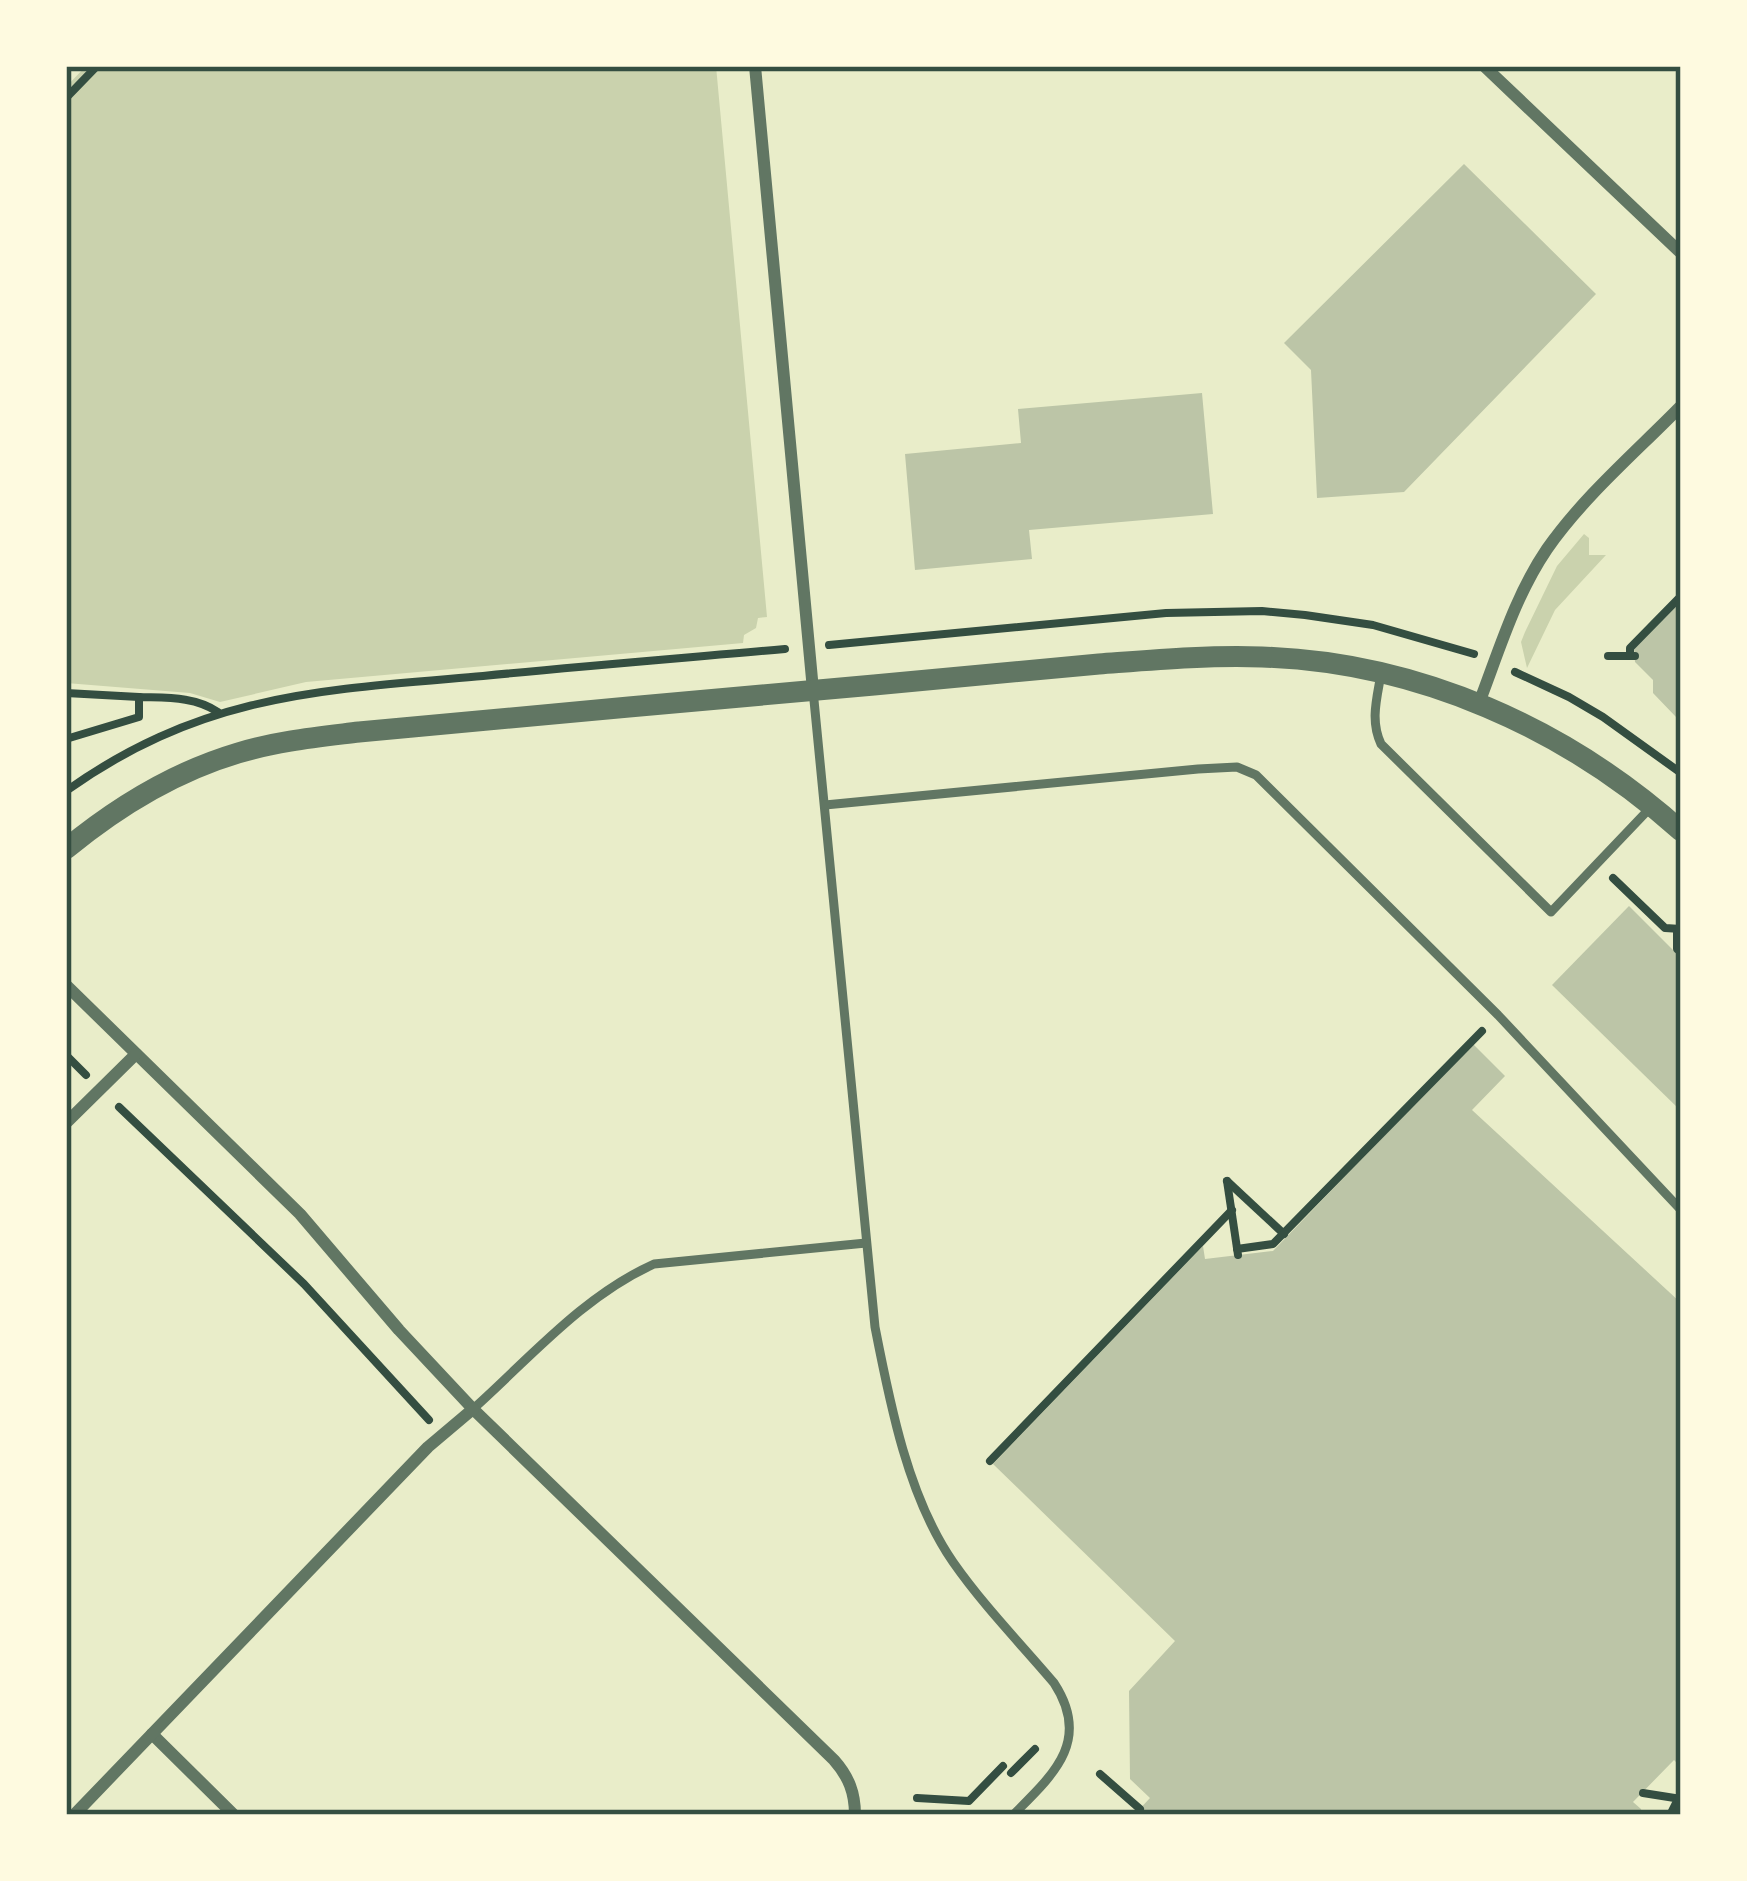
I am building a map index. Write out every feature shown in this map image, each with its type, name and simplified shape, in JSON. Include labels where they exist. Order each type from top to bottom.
[{"type":"street","points":[[755,66],[813,690]]},
{"type":"street","points":[[1484,66],[1681,253]]},
{"type":"street","points":[[1479,703],[1513,613],[1546,551],[1568,521],[1681,406]]},
{"type":"street","points":[[66,849],[101,820],[149,791],[236,753],[265,746],[359,732],[813,690],[1228,657],[1301,660],[1382,674],[1479,703],[1610,773],[1681,830]]},
{"type":"street","points":[[66,985],[300,1214],[472,1409],[834,1760],[849,1780],[855,1815]]},
{"type":"street","points":[[66,1123],[136,1054]]},
{"type":"street","points":[[74,1815],[442,1433],[472,1409]]},
{"type":"street","points":[[152,1733],[234,1815]]},
{"type":"lane","points":[[1382,674],[1375,715],[1381,744],[1551,912],[1653,806]]},
{"type":"lane","points":[[813,690],[875,1327],[894,1418],[926,1509],[952,1560],[1054,1683],[1066,1705],[1070,1730],[1064,1756],[1013,1815]]},
{"type":"lane","points":[[825,805],[1237,767],[1256,776],[1498,1015],[1681,1210]]},
{"type":"lane","points":[[472,1409],[567,1321],[622,1279],[654,1264],[866,1243]]},
{"type":"path","points":[[66,98],[97,66]]},
{"type":"path","points":[[1608,656],[1632,656],[1630,648],[1681,596]]},
{"type":"path","points":[[1515,673],[1604,717],[1681,772]]},
{"type":"path","points":[[66,693],[182,698],[218,712]]},
{"type":"path","points":[[66,739],[139,717],[139,697]]},
{"type":"path","points":[[1633,898],[1665,928],[1679,929],[1681,952]]},
{"type":"path","points":[[1283,1234],[1227,1181],[1238,1252],[1273,1244],[1283,1234],[1469,1043]]},
{"type":"path","points":[[66,1055],[304,1285],[442,1433]]},
{"type":"path","points":[[990,1461],[1232,1210]]},
{"type":"path","points":[[917,1798],[969,1801],[1035,1749]]},
{"type":"path","points":[[1100,1774],[1140,1809]]},
{"type":"path","points":[[1643,1793],[1680,1797],[1670,1815]]},
{"type":"green space","points":[[86,66],[716,66],[767,617],[758,618],[743,643],[306,682],[220,702],[190,693],[66,683],[66,87]]},
{"type":"green space","points":[[1584,534],[1589,538],[1589,555],[1606,555],[1555,610],[1527,668],[1521,642],[1525,632],[1557,566]]},
{"type":"building","points":[[1464,164],[1596,294],[1404,492],[1317,498],[1311,370],[1284,343]]},
{"type":"building","points":[[1202,393],[1213,514],[1029,530],[1032,559],[915,570],[905,454],[1021,443],[1018,409]]},
{"type":"building","points":[[1681,598],[1681,712],[1676,717],[1653,693],[1653,680],[1635,662],[1634,647]]},
{"type":"building","points":[[1629,906],[1681,958],[1681,1111],[1552,985]]},
{"type":"building","points":[[1473,1044],[1505,1076],[1472,1110],[1681,1303],[1681,1767],[1674,1760],[1633,1802],[1642,1815],[1134,1815],[1150,1798],[1130,1779],[1129,1691],[1175,1641],[993,1464],[1203,1246],[1205,1259],[1273,1251]]}]
